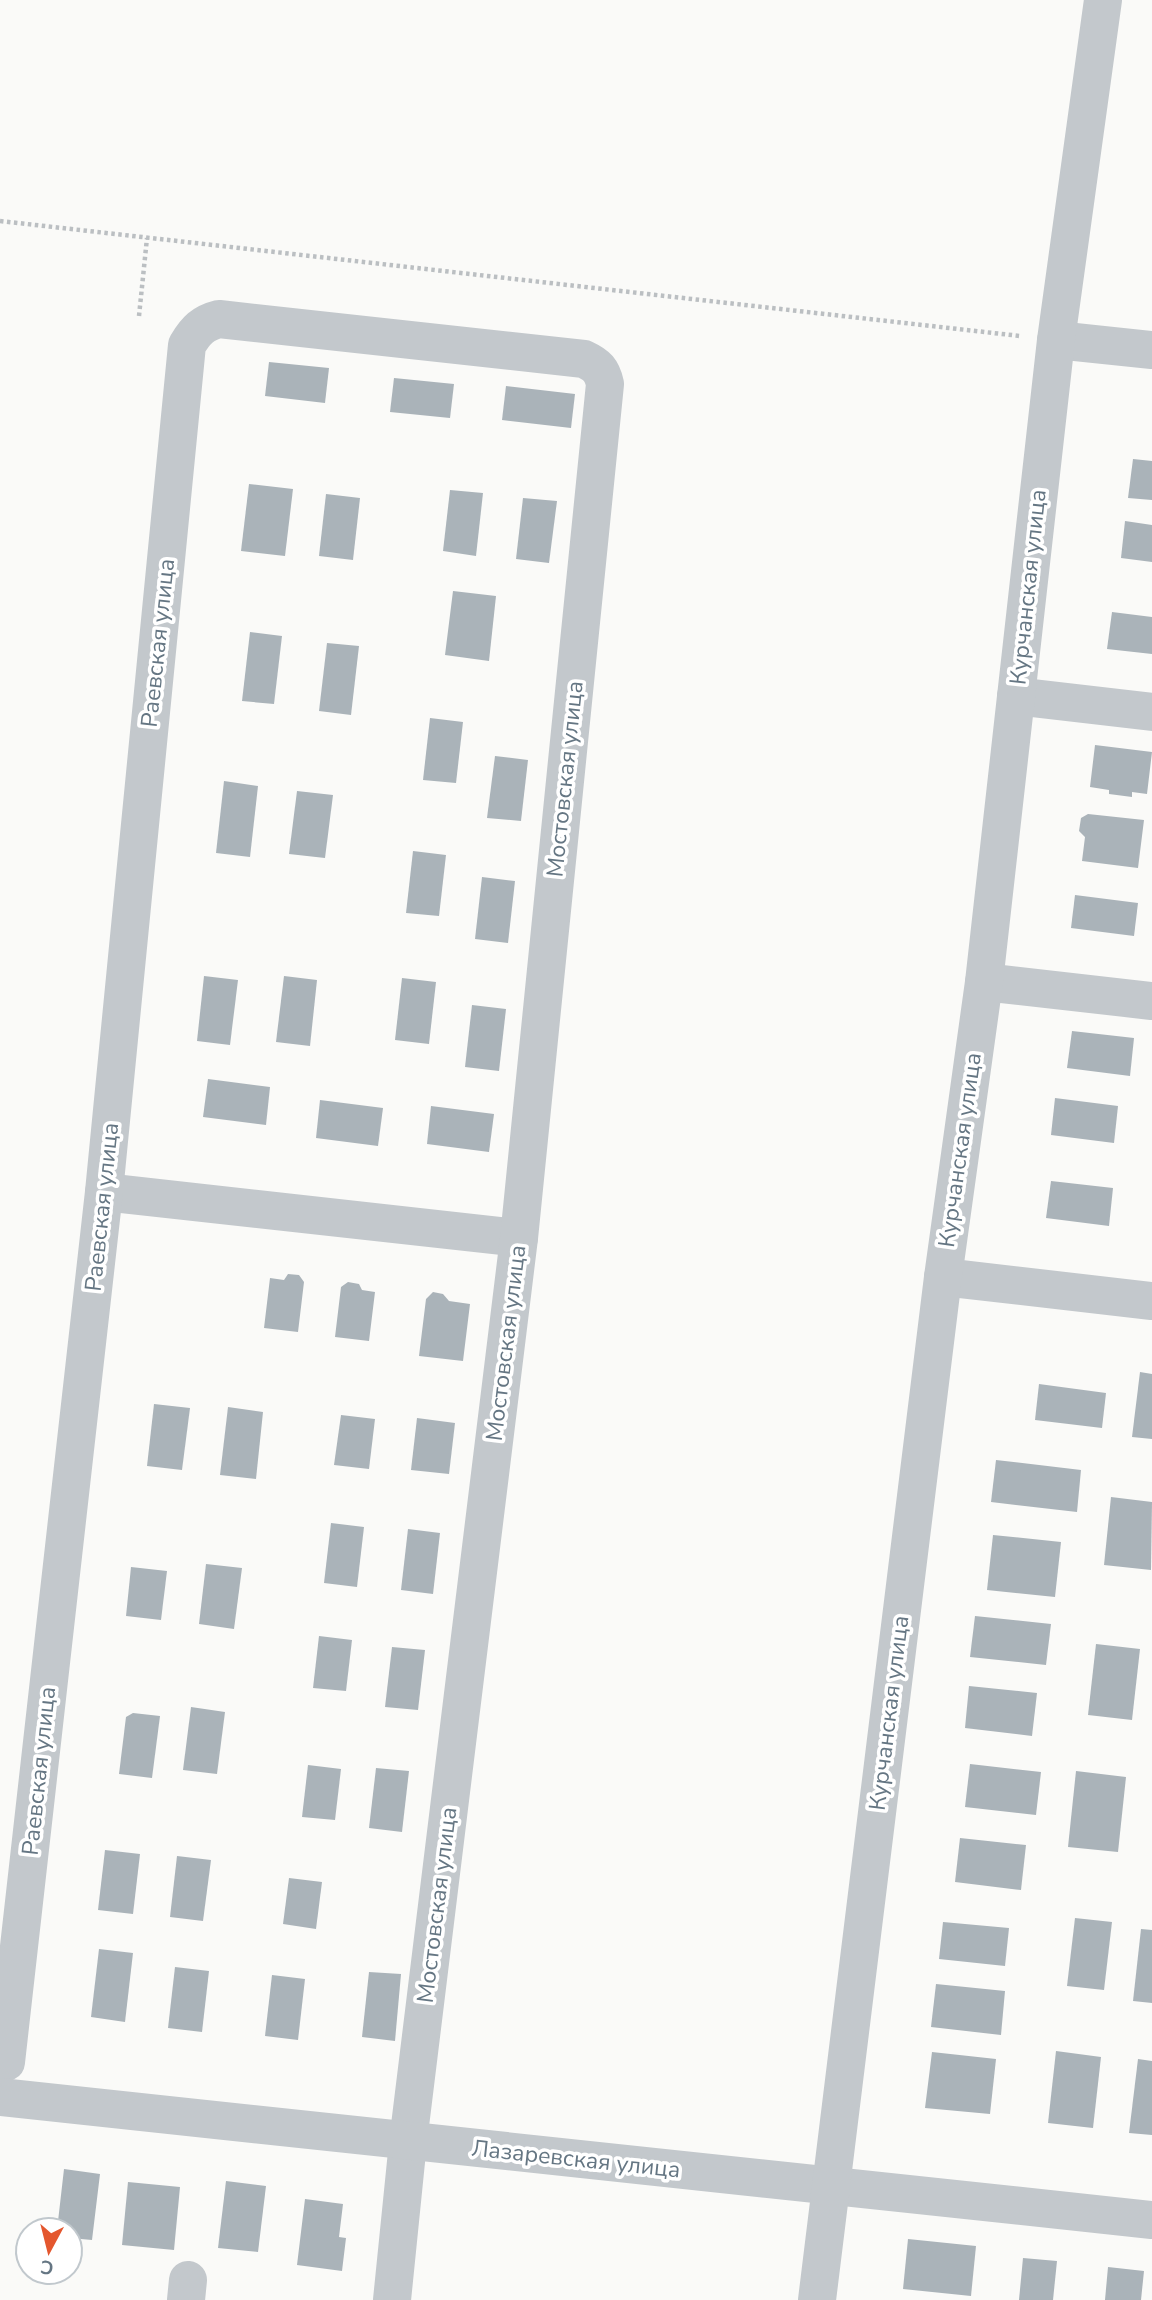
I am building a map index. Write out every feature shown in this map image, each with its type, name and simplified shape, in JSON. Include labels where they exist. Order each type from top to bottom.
[{"type":"street","name":"Курчанская улица","points":[[817,2300],[943,1277],[984,982],[1056,340],[1103,0]]},
{"type":"street","name":"Мостовская улица","points":[[187,345],[205,322],[219,319],[584,359],[602,371],[605,384],[519,1238],[408,2142],[392,2300]]},
{"type":"street","points":[[1056,340],[1152,350]]},
{"type":"street","name":"Раевская улица","points":[[0,2065],[6,2062],[104,1192],[187,345]]},
{"type":"street","points":[[1016,696],[1152,712]]},
{"type":"street","points":[[984,982],[1152,1000]]},
{"type":"street","points":[[104,1192],[519,1238]]},
{"type":"street","points":[[943,1277],[1152,1301]]},
{"type":"street","name":"Лазаревская улица","points":[[0,2097],[1152,2220]]},
{"type":"path","points":[[0,221],[1056,340]]},
{"type":"path","points":[[139,316],[148,238]]},
{"type":"building","points":[[269,362],[329,368],[325,403],[265,396]]},
{"type":"building","points":[[394,378],[454,384],[450,418],[390,412]]},
{"type":"building","points":[[506,386],[575,394],[571,428],[502,420]]},
{"type":"building","points":[[1133,459],[1152,461],[1152,500],[1128,498]]},
{"type":"building","points":[[249,484],[293,489],[285,556],[241,551]]},
{"type":"building","points":[[450,490],[483,493],[476,556],[443,551]]},
{"type":"building","points":[[326,494],[360,498],[353,560],[319,556]]},
{"type":"building","points":[[523,498],[557,501],[549,563],[516,559]]},
{"type":"building","points":[[1125,521],[1152,525],[1152,562],[1121,558]]},
{"type":"building","points":[[453,591],[496,596],[489,661],[445,655]]},
{"type":"building","points":[[1112,612],[1152,617],[1152,654],[1107,649]]},
{"type":"building","points":[[250,632],[282,636],[274,704],[242,701]]},
{"type":"building","points":[[327,643],[359,646],[351,715],[319,711]]},
{"type":"building","points":[[430,718],[463,722],[456,783],[423,780]]},
{"type":"building","points":[[1095,745],[1152,752],[1147,794],[1132,792],[1132,797],[1109,794],[1109,790],[1090,787]]},
{"type":"building","points":[[495,756],[528,760],[521,821],[487,818]]},
{"type":"building","points":[[224,781],[258,786],[250,857],[216,853]]},
{"type":"building","points":[[297,791],[333,795],[325,858],[289,854]]},
{"type":"building","points":[[1088,814],[1144,820],[1138,868],[1082,861],[1085,837],[1079,831],[1081,818]]},
{"type":"building","points":[[413,851],[446,855],[439,916],[406,913]]},
{"type":"building","points":[[482,877],[515,881],[508,943],[475,939]]},
{"type":"building","points":[[1075,895],[1138,903],[1134,936],[1071,928]]},
{"type":"building","points":[[204,976],[238,980],[230,1045],[197,1041]]},
{"type":"building","points":[[284,976],[317,980],[310,1046],[276,1042]]},
{"type":"building","points":[[402,978],[436,982],[429,1044],[395,1040]]},
{"type":"building","points":[[472,1005],[506,1009],[499,1071],[465,1067]]},
{"type":"building","points":[[1072,1031],[1134,1038],[1130,1076],[1067,1068]]},
{"type":"building","points":[[208,1079],[270,1087],[266,1125],[203,1117]]},
{"type":"building","points":[[1055,1098],[1118,1106],[1114,1143],[1051,1135]]},
{"type":"building","points":[[320,1100],[383,1108],[378,1146],[316,1138]]},
{"type":"building","points":[[431,1106],[494,1114],[489,1152],[427,1144]]},
{"type":"building","points":[[1051,1181],[1113,1188],[1109,1226],[1046,1218]]},
{"type":"building","points":[[288,1274],[299,1275],[304,1282],[298,1332],[264,1328],[270,1278],[284,1280]]},
{"type":"building","points":[[348,1282],[359,1284],[362,1290],[375,1292],[369,1341],[335,1337],[341,1287]]},
{"type":"building","points":[[433,1292],[443,1294],[449,1301],[470,1304],[463,1361],[419,1356],[426,1299]]},
{"type":"building","points":[[1140,1372],[1152,1374],[1152,1439],[1132,1437]]},
{"type":"building","points":[[1039,1384],[1106,1393],[1102,1428],[1035,1420]]},
{"type":"building","points":[[154,1404],[190,1408],[182,1470],[147,1466]]},
{"type":"building","points":[[228,1407],[263,1412],[256,1479],[220,1475]]},
{"type":"building","points":[[341,1415],[375,1419],[369,1469],[334,1465]]},
{"type":"building","points":[[417,1418],[455,1423],[449,1474],[411,1470]]},
{"type":"building","points":[[996,1460],[1081,1470],[1077,1512],[991,1502]]},
{"type":"building","points":[[1111,1497],[1152,1502],[1151,1570],[1104,1565]]},
{"type":"building","points":[[331,1523],[364,1527],[357,1587],[324,1583]]},
{"type":"building","points":[[408,1529],[440,1533],[433,1594],[401,1590]]},
{"type":"building","points":[[993,1535],[1061,1542],[1055,1597],[987,1590]]},
{"type":"building","points":[[206,1564],[242,1568],[234,1629],[199,1624]]},
{"type":"building","points":[[131,1567],[167,1571],[161,1620],[126,1616]]},
{"type":"building","points":[[975,1616],[1051,1624],[1046,1665],[970,1657]]},
{"type":"building","points":[[319,1636],[352,1640],[346,1691],[313,1688]]},
{"type":"building","points":[[1096,1644],[1140,1649],[1132,1720],[1088,1715]]},
{"type":"building","points":[[392,1647],[425,1650],[418,1710],[385,1707]]},
{"type":"building","points":[[969,1686],[1037,1693],[1032,1736],[965,1728]]},
{"type":"building","points":[[191,1707],[225,1712],[217,1774],[183,1770]]},
{"type":"building","points":[[133,1713],[160,1716],[152,1778],[119,1774],[126,1717]]},
{"type":"building","points":[[970,1764],[1041,1772],[1036,1815],[965,1807]]},
{"type":"building","points":[[308,1765],[341,1769],[335,1820],[302,1817]]},
{"type":"building","points":[[376,1768],[409,1771],[402,1832],[369,1828]]},
{"type":"building","points":[[1076,1771],[1126,1777],[1118,1852],[1068,1847]]},
{"type":"building","points":[[960,1838],[1026,1845],[1021,1890],[955,1882]]},
{"type":"building","points":[[105,1850],[140,1854],[133,1914],[98,1910]]},
{"type":"building","points":[[177,1856],[211,1860],[203,1921],[170,1917]]},
{"type":"building","points":[[289,1878],[322,1882],[316,1929],[283,1924]]},
{"type":"building","points":[[1075,1918],[1112,1922],[1104,1990],[1067,1986]]},
{"type":"building","points":[[943,1922],[1009,1928],[1005,1966],[939,1959]]},
{"type":"building","points":[[1141,1929],[1152,1930],[1152,2003],[1133,2001]]},
{"type":"building","points":[[99,1949],[133,1953],[125,2022],[91,2017]]},
{"type":"building","points":[[175,1967],[209,1971],[202,2032],[168,2028]]},
{"type":"building","points":[[369,1972],[401,1974],[395,2041],[362,2037]]},
{"type":"building","points":[[272,1975],[305,1979],[298,2040],[265,2036]]},
{"type":"building","points":[[936,1984],[1005,1991],[1001,2035],[931,2027]]},
{"type":"building","points":[[1056,2051],[1101,2057],[1093,2128],[1048,2123]]},
{"type":"building","points":[[932,2052],[996,2059],[990,2114],[925,2108]]},
{"type":"building","points":[[1138,2059],[1152,2061],[1152,2135],[1129,2133]]},
{"type":"building","points":[[64,2169],[100,2174],[92,2240],[84,2239],[84,2216],[59,2216]]},
{"type":"building","points":[[226,2181],[266,2186],[258,2252],[218,2248]]},
{"type":"building","points":[[128,2182],[180,2187],[174,2250],[122,2245]]},
{"type":"building","points":[[305,2199],[343,2204],[339,2237],[346,2238],[342,2271],[297,2265]]},
{"type":"building","points":[[908,2239],[976,2246],[971,2296],[903,2289]]},
{"type":"building","points":[[1023,2258],[1057,2261],[1053,2300],[1019,2300]]},
{"type":"building","points":[[1108,2267],[1144,2271],[1141,2300],[1105,2300]]}]
